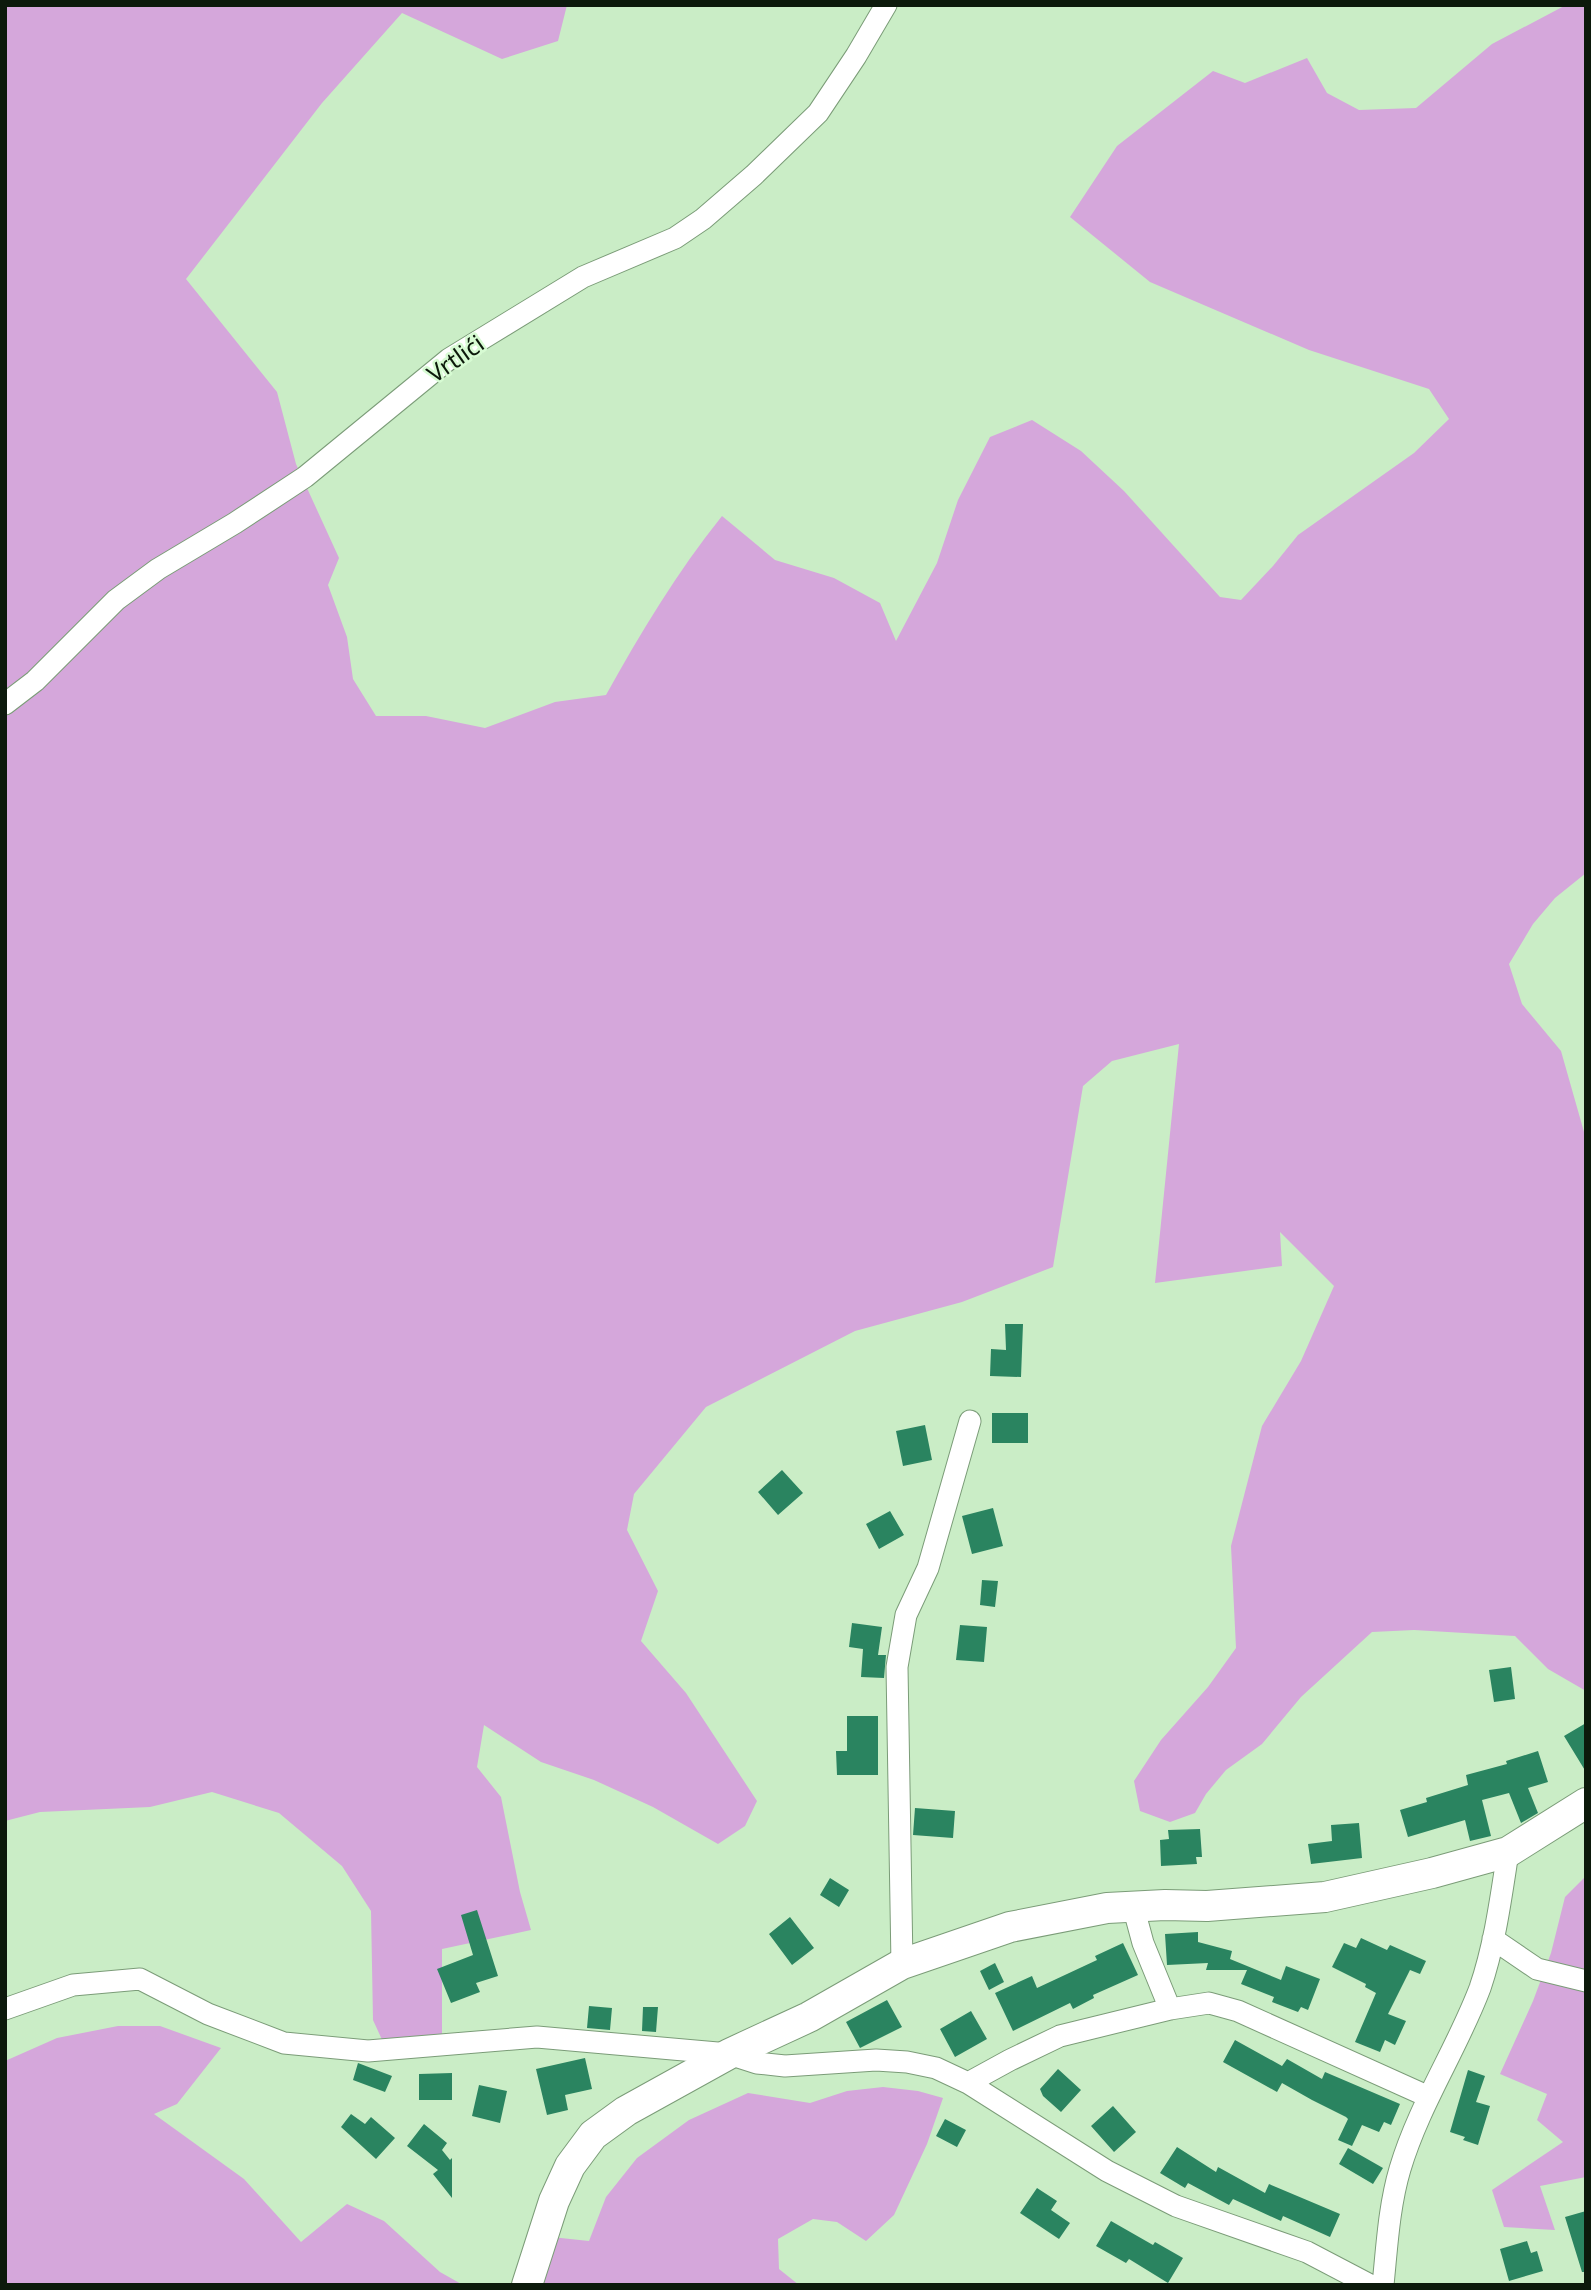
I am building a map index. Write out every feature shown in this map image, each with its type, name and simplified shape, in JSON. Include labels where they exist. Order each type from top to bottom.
[{"type":"street","name":"Vrtlići","points":[[5,704],[35,681],[116,600],[158,569],[305,477],[449,359],[583,277],[675,238],[703,219],[763,167],[818,113],[886,5]]},
{"type":"street","points":[[902,1964],[897,1667],[906,1615],[928,1567],[970,1421]]},
{"type":"street","points":[[527,2285],[554,2202],[570,2166],[593,2135],[626,2111],[729,2054],[809,2017],[902,1964],[1010,1927],[1107,1908],[1208,1906],[1325,1896],[1432,1873],[1508,1852],[1586,1803]]},
{"type":"street","points":[[1383,2285],[1389,2219],[1400,2168],[1479,1988],[1493,1939],[1508,1852]]},
{"type":"street","points":[[1133,1906],[1143,1943],[1170,2009]]},
{"type":"street","points":[[1493,1939],[1538,1969],[1586,1981]]},
{"type":"street","points":[[5,2010],[73,1985],[141,1979],[208,2014],[284,2043],[368,2051],[537,2037],[729,2054],[757,2063],[785,2066],[876,2060],[936,2068],[968,2083],[1107,2171],[1176,2207],[1307,2252],[1370,2285]]},
{"type":"street","points":[[968,2083],[1060,2036],[1170,2009],[1209,2003],[1223,2005],[1429,2097]]},
{"type":"shaded area","points":[[5,5],[567,5],[558,41],[502,59],[402,13],[322,103],[186,279],[277,392],[296,464],[339,558],[328,585],[347,637],[353,679],[376,716],[426,716],[485,728],[555,702],[606,695],[660,603],[722,516],[775,560],[834,578],[880,603],[896,641],[937,563],[958,500],[990,437],[1032,420],[1081,451],[1124,491],[1220,597],[1241,600],[1298,535],[1414,453],[1449,419],[1429,389],[1309,350],[1150,282],[1070,217],[1117,146],[1213,71],[1245,83],[1307,58],[1327,93],[1359,110],[1416,108],[1492,44],[1566,5],[1586,5],[1586,873],[1555,898],[1533,924],[1509,964],[1522,1004],[1561,1051],[1586,1139],[1586,1691],[1548,1669],[1515,1636],[1414,1630],[1372,1632],[1301,1697],[1262,1744],[1226,1770],[1206,1794],[1195,1813],[1170,1822],[1140,1811],[1134,1781],[1161,1740],[1208,1687],[1236,1648],[1231,1546],[1262,1426],[1301,1361],[1334,1286],[1280,1232],[1282,1266],[1155,1283],[1179,1044],[1112,1061],[1083,1086],[1053,1267],[962,1302],[855,1331],[706,1407],[634,1494],[627,1530],[658,1591],[641,1641],[686,1693],[757,1801],[745,1826],[718,1844],[653,1807],[594,1780],[541,1762],[484,1725],[477,1767],[501,1797],[520,1892],[531,1930],[442,1949],[442,2054],[389,2055],[373,2020],[371,1911],[342,1866],[279,1813],[212,1792],[150,1807],[40,1812],[5,1821]]},
{"type":"shaded area","points":[[1586,1876],[1586,2177],[1540,2186],[1555,2230],[1504,2227],[1492,2190],[1563,2142],[1537,2120],[1547,2094],[1500,2074],[1551,1953],[1565,1897]]},
{"type":"shaded area","points":[[118,2026],[160,2026],[221,2048],[177,2104],[154,2114],[244,2179],[301,2242],[347,2204],[384,2221],[440,2272],[463,2285],[5,2285],[5,2061],[57,2038]]},
{"type":"shaded area","points":[[883,2087],[918,2091],[943,2098],[927,2144],[894,2215],[866,2241],[837,2222],[813,2219],[778,2239],[779,2269],[799,2285],[528,2285],[542,2236],[589,2241],[606,2197],[637,2158],[689,2120],[748,2093],[810,2103],[847,2091]]},
{"type":"building","points":[[1005,1324],[1023,1324],[1021,1377],[990,1376],[991,1349],[1006,1350]]},
{"type":"building","points":[[992,1413],[1028,1413],[1028,1443],[992,1443]]},
{"type":"building","points":[[925,1425],[932,1460],[903,1466],[896,1431]]},
{"type":"building","points":[[782,1470],[803,1493],[778,1515],[758,1492]]},
{"type":"building","points":[[993,1508],[1003,1546],[972,1554],[962,1516]]},
{"type":"building","points":[[890,1511],[904,1535],[879,1549],[866,1524]]},
{"type":"building","points":[[982,1580],[998,1581],[995,1607],[980,1605]]},
{"type":"building","points":[[852,1623],[882,1627],[878,1655],[886,1655],[884,1678],[861,1677],[863,1649],[849,1647]]},
{"type":"building","points":[[960,1625],[987,1627],[984,1662],[956,1660]]},
{"type":"building","points":[[1511,1667],[1515,1699],[1494,1702],[1489,1670]]},
{"type":"building","points":[[847,1716],[878,1716],[878,1775],[837,1775],[836,1751],[847,1751]]},
{"type":"building","points":[[1586,1723],[1586,1772],[1564,1736]]},
{"type":"building","points":[[1538,1751],[1548,1782],[1528,1788],[1538,1813],[1521,1823],[1509,1793],[1482,1800],[1491,1836],[1470,1841],[1465,1820],[1408,1837],[1400,1810],[1427,1802],[1426,1798],[1468,1785],[1466,1775],[1507,1764],[1506,1761]]},
{"type":"building","points":[[915,1808],[955,1811],[953,1838],[913,1835]]},
{"type":"building","points":[[1359,1823],[1362,1858],[1311,1864],[1308,1844],[1332,1841],[1331,1825]]},
{"type":"building","points":[[1200,1829],[1202,1857],[1196,1857],[1197,1864],[1161,1866],[1160,1840],[1169,1839],[1168,1830]]},
{"type":"building","points":[[830,1878],[849,1890],[839,1907],[820,1895]]},
{"type":"building","points":[[477,1910],[498,1976],[476,1983],[480,1992],[451,2003],[437,1969],[473,1955],[461,1915]]},
{"type":"building","points":[[790,1917],[814,1948],[792,1965],[769,1934]]},
{"type":"building","points":[[1198,1932],[1198,1942],[1232,1951],[1230,1959],[1281,1980],[1286,1966],[1320,1979],[1308,2010],[1301,2007],[1298,2012],[1272,2002],[1274,1997],[1241,1984],[1247,1970],[1206,1970],[1208,1963],[1167,1965],[1165,1934]]},
{"type":"building","points":[[1361,1938],[1387,1950],[1390,1945],[1426,1961],[1420,1974],[1410,1970],[1388,2014],[1406,2021],[1395,2045],[1385,2040],[1380,2052],[1355,2042],[1376,1993],[1365,1987],[1366,1984],[1332,1967],[1344,1943],[1356,1948]]},
{"type":"building","points":[[1123,1943],[1138,1975],[1093,1995],[1094,1998],[1073,2009],[1070,2003],[1013,2031],[995,1993],[1032,1976],[1037,1988],[1097,1960],[1095,1956]]},
{"type":"building","points":[[995,1963],[1004,1982],[989,1990],[980,1971]]},
{"type":"building","points":[[887,2000],[902,2027],[860,2048],[846,2022]]},
{"type":"building","points":[[589,2006],[612,2008],[610,2030],[587,2028]]},
{"type":"building","points":[[643,2007],[658,2007],[656,2032],[642,2031]]},
{"type":"building","points":[[971,2011],[987,2039],[955,2057],[940,2029]]},
{"type":"building","points":[[1235,2040],[1282,2066],[1287,2059],[1322,2079],[1325,2072],[1400,2104],[1391,2125],[1384,2122],[1379,2132],[1362,2125],[1352,2146],[1338,2140],[1348,2119],[1346,2117],[1282,2083],[1277,2092],[1223,2062]]},
{"type":"building","points":[[585,2058],[592,2089],[565,2095],[568,2110],[547,2115],[536,2069]]},
{"type":"building","points":[[358,2063],[392,2076],[385,2092],[353,2080]]},
{"type":"building","points":[[1058,2069],[1081,2090],[1061,2112],[1043,2096],[1040,2089]]},
{"type":"building","points":[[1468,2070],[1485,2076],[1476,2102],[1490,2106],[1478,2145],[1450,2132]]},
{"type":"building","points":[[452,2073],[452,2100],[419,2100],[419,2074]]},
{"type":"building","points":[[479,2085],[507,2091],[500,2123],[472,2116]]},
{"type":"building","points":[[1113,2106],[1136,2132],[1114,2152],[1091,2126]]},
{"type":"building","points":[[351,2114],[365,2124],[371,2117],[395,2138],[376,2159],[341,2127]]},
{"type":"building","points":[[945,2119],[966,2130],[957,2147],[936,2136]]},
{"type":"building","points":[[424,2124],[447,2143],[442,2150],[450,2160],[452,2158],[452,2198],[433,2174],[438,2170],[407,2146]]},
{"type":"building","points":[[1177,2147],[1216,2172],[1218,2167],[1265,2193],[1269,2184],[1340,2214],[1330,2237],[1283,2216],[1281,2221],[1233,2199],[1229,2205],[1188,2183],[1185,2188],[1160,2173]]},
{"type":"building","points":[[1348,2148],[1383,2168],[1373,2184],[1339,2164]]},
{"type":"building","points":[[1037,2188],[1057,2201],[1051,2210],[1070,2223],[1059,2239],[1020,2213]]},
{"type":"building","points":[[1586,2211],[1586,2272],[1582,2272],[1565,2217]]},
{"type":"building","points":[[1111,2221],[1153,2245],[1155,2242],[1183,2258],[1168,2283],[1129,2259],[1126,2263],[1096,2246]]},
{"type":"building","points":[[1527,2241],[1531,2253],[1537,2251],[1543,2271],[1509,2281],[1500,2249]]}]
